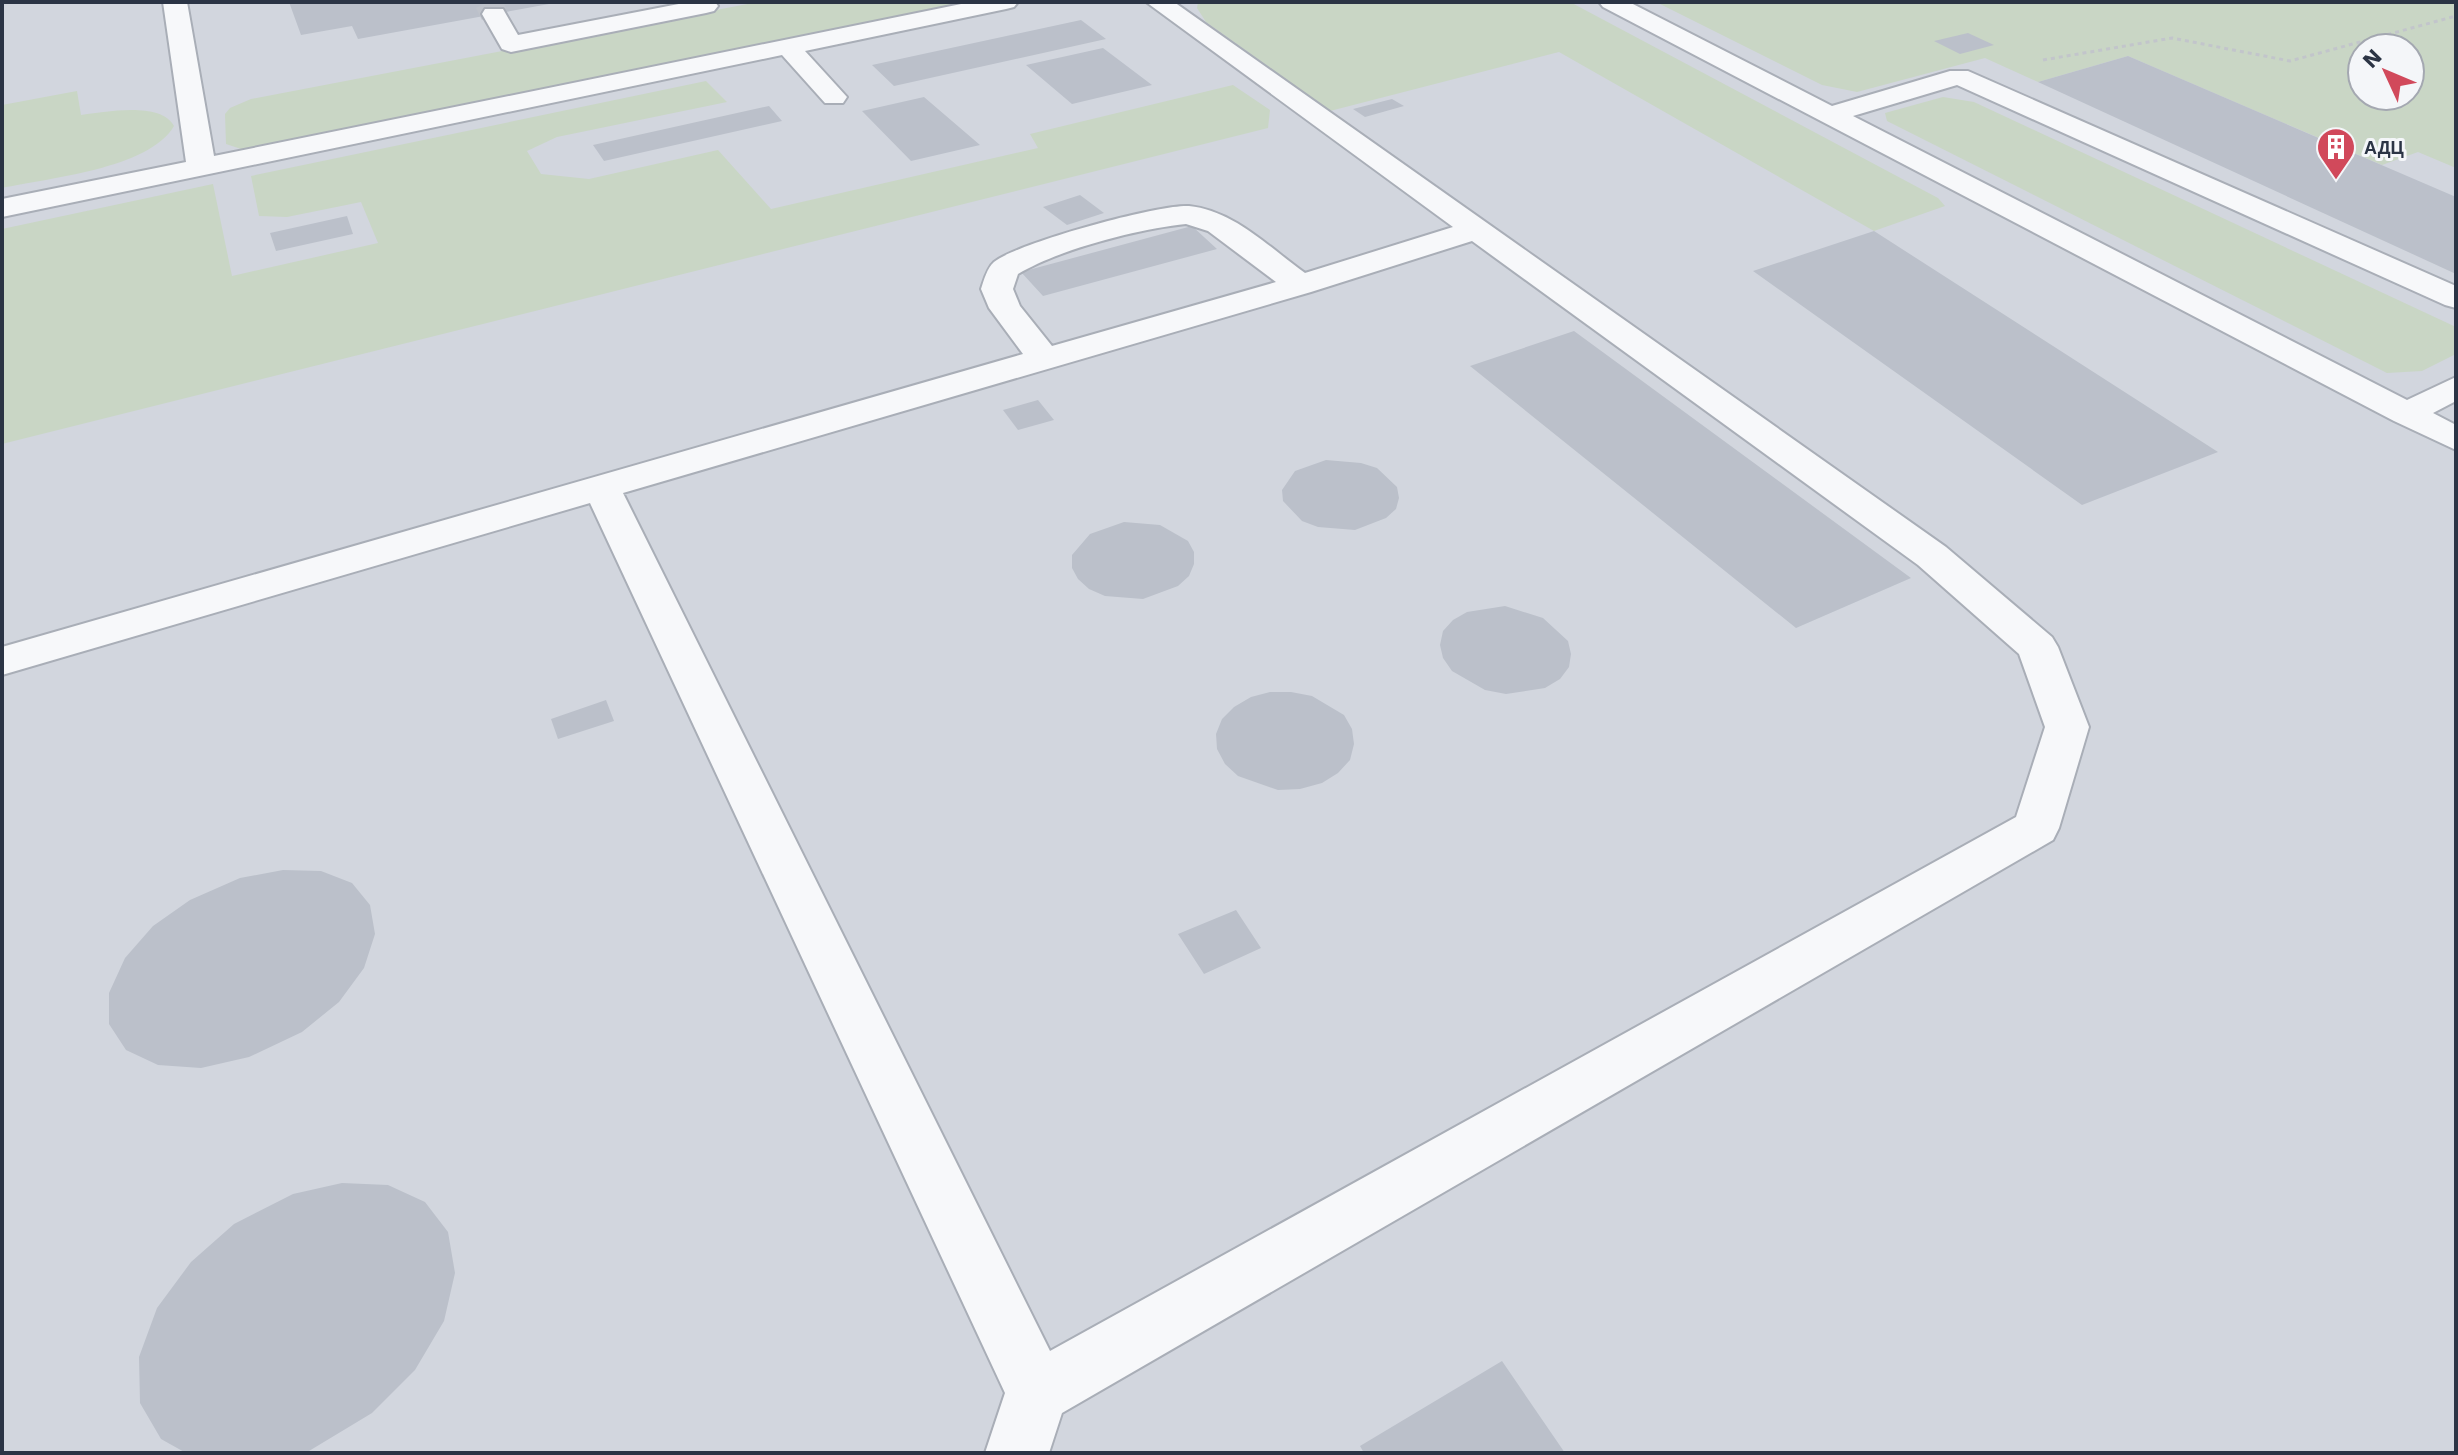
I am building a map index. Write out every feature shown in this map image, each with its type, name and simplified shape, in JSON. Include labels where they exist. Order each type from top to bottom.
[{"type":"lane","points":[[175,2],[201,165]]},
{"type":"lane","points":[[2,208],[1006,2]]},
{"type":"lane","points":[[1017,1453],[1037,1392],[2036,828],[2067,727],[2037,647],[1932,556],[1158,2]]},
{"type":"lane","points":[[1611,2],[2456,439]]},
{"type":"lane","points":[[494,14],[511,44],[712,3]]},
{"type":"lane","points":[[788,47],[834,97]]},
{"type":"lane","points":[[1832,114],[1959,76],[2456,298]]},
{"type":"lane","points":[[1044,359],[1005,308],[997,289],[1004,269],[1030,254],[1160,218],[1188,215],[1219,225],[1300,285]]},
{"type":"lane","points":[[2,661],[1300,285],[1475,230]]},
{"type":"lane","points":[[2406,414],[2456,387]]},
{"type":"lane","points":[[602,488],[1037,1392]]},
{"type":"path","points":[[1959,76],[2096,49],[2172,38],[2290,61],[2456,16]]},
{"type":"shaded area","points":[[2,2],[2456,2],[2456,1453],[2,1453]]},
{"type":"green space","points":[[758,2],[985,2],[254,149],[226,144],[225,114],[230,108],[251,99]]},
{"type":"green space","points":[[1198,2],[1570,2],[1938,198],[1945,206],[1874,231],[1559,52],[1330,111],[1206,22],[1197,8]]},
{"type":"green space","points":[[1656,2],[2456,2],[2456,168],[2418,152],[2382,165],[2128,56],[2038,82],[1985,58],[1857,92],[1822,85]]},
{"type":"green space","points":[[706,81],[727,102],[557,137],[527,151],[541,174],[589,179],[718,150],[771,209],[1038,148],[1030,134],[1233,85],[1270,110],[1268,128],[2,444],[2,229],[213,184],[232,276],[378,243],[361,202],[287,217],[259,216],[251,176]]},
{"type":"green space","points":[[77,91],[81,115],[145,111],[167,118],[174,126],[161,141],[121,162],[2,188],[2,105]]},
{"type":"green space","points":[[1943,97],[1974,102],[2456,327],[2456,354],[2422,371],[2387,373],[1887,121],[1885,113]]},
{"type":"building","points":[[289,2],[549,4],[358,39],[352,26],[301,35]]},
{"type":"building","points":[[1081,20],[1106,39],[894,86],[872,65]]},
{"type":"building","points":[[1968,33],[1994,45],[1960,54],[1934,41]]},
{"type":"building","points":[[1103,48],[1152,85],[1072,104],[1026,65]]},
{"type":"building","name":"АДЦ","points":[[2128,56],[2456,197],[2456,274],[2038,82]]},
{"type":"building","points":[[924,97],[980,145],[911,161],[862,111]]},
{"type":"building","points":[[1392,99],[1404,106],[1365,117],[1353,109]]},
{"type":"building","points":[[769,106],[782,121],[604,161],[593,145]]},
{"type":"building","points":[[1080,195],[1104,213],[1067,225],[1043,207]]},
{"type":"building","points":[[347,216],[353,234],[276,251],[270,233]]},
{"type":"building","points":[[1192,226],[1217,249],[1043,296],[1021,272]]},
{"type":"building","points":[[1874,231],[2218,452],[2082,505],[1753,271]]},
{"type":"building","points":[[1574,331],[1911,578],[1796,628],[1470,366]]},
{"type":"building","points":[[1038,400],[1054,420],[1018,430],[1003,410]]},
{"type":"building","points":[[1326,460],[1361,463],[1377,468],[1397,487],[1399,498],[1396,509],[1386,518],[1355,530],[1318,527],[1302,521],[1283,501],[1282,490],[1295,471]]},
{"type":"building","points":[[1124,522],[1160,525],[1188,541],[1194,552],[1194,564],[1189,576],[1178,586],[1143,599],[1105,596],[1089,589],[1072,568],[1072,555],[1090,534]]},
{"type":"building","points":[[1505,606],[1543,618],[1568,641],[1571,654],[1569,667],[1560,679],[1545,688],[1506,694],[1485,690],[1452,671],[1443,658],[1440,645],[1443,631],[1453,620],[1467,612]]},
{"type":"building","points":[[1270,692],[1312,696],[1344,715],[1352,729],[1354,744],[1350,760],[1338,773],[1322,783],[1300,789],[1278,790],[1238,776],[1225,764],[1217,749],[1216,734],[1222,719],[1251,697]]},
{"type":"building","points":[[606,700],[614,721],[558,739],[551,719]]},
{"type":"building","points":[[283,870],[321,871],[352,883],[370,905],[375,934],[364,968],[339,1002],[302,1032],[249,1057],[201,1068],[158,1065],[126,1050],[109,1024],[109,993],[125,958],[153,926],[190,900],[240,878]]},
{"type":"building","points":[[1236,910],[1261,948],[1204,974],[1178,934]]},
{"type":"building","points":[[342,1183],[388,1185],[425,1202],[448,1232],[455,1273],[444,1321],[415,1370],[372,1413],[309,1451],[186,1453],[161,1439],[140,1403],[139,1357],[157,1308],[191,1262],[234,1224],[293,1194]]},
{"type":"building","points":[[1502,1361],[1565,1453],[1364,1453],[1360,1446]]},
{"type":"tunnel","points":[[488,2],[494,14]]},
{"type":"place","name":"АДЦ","points":[[2336,181]]}]
